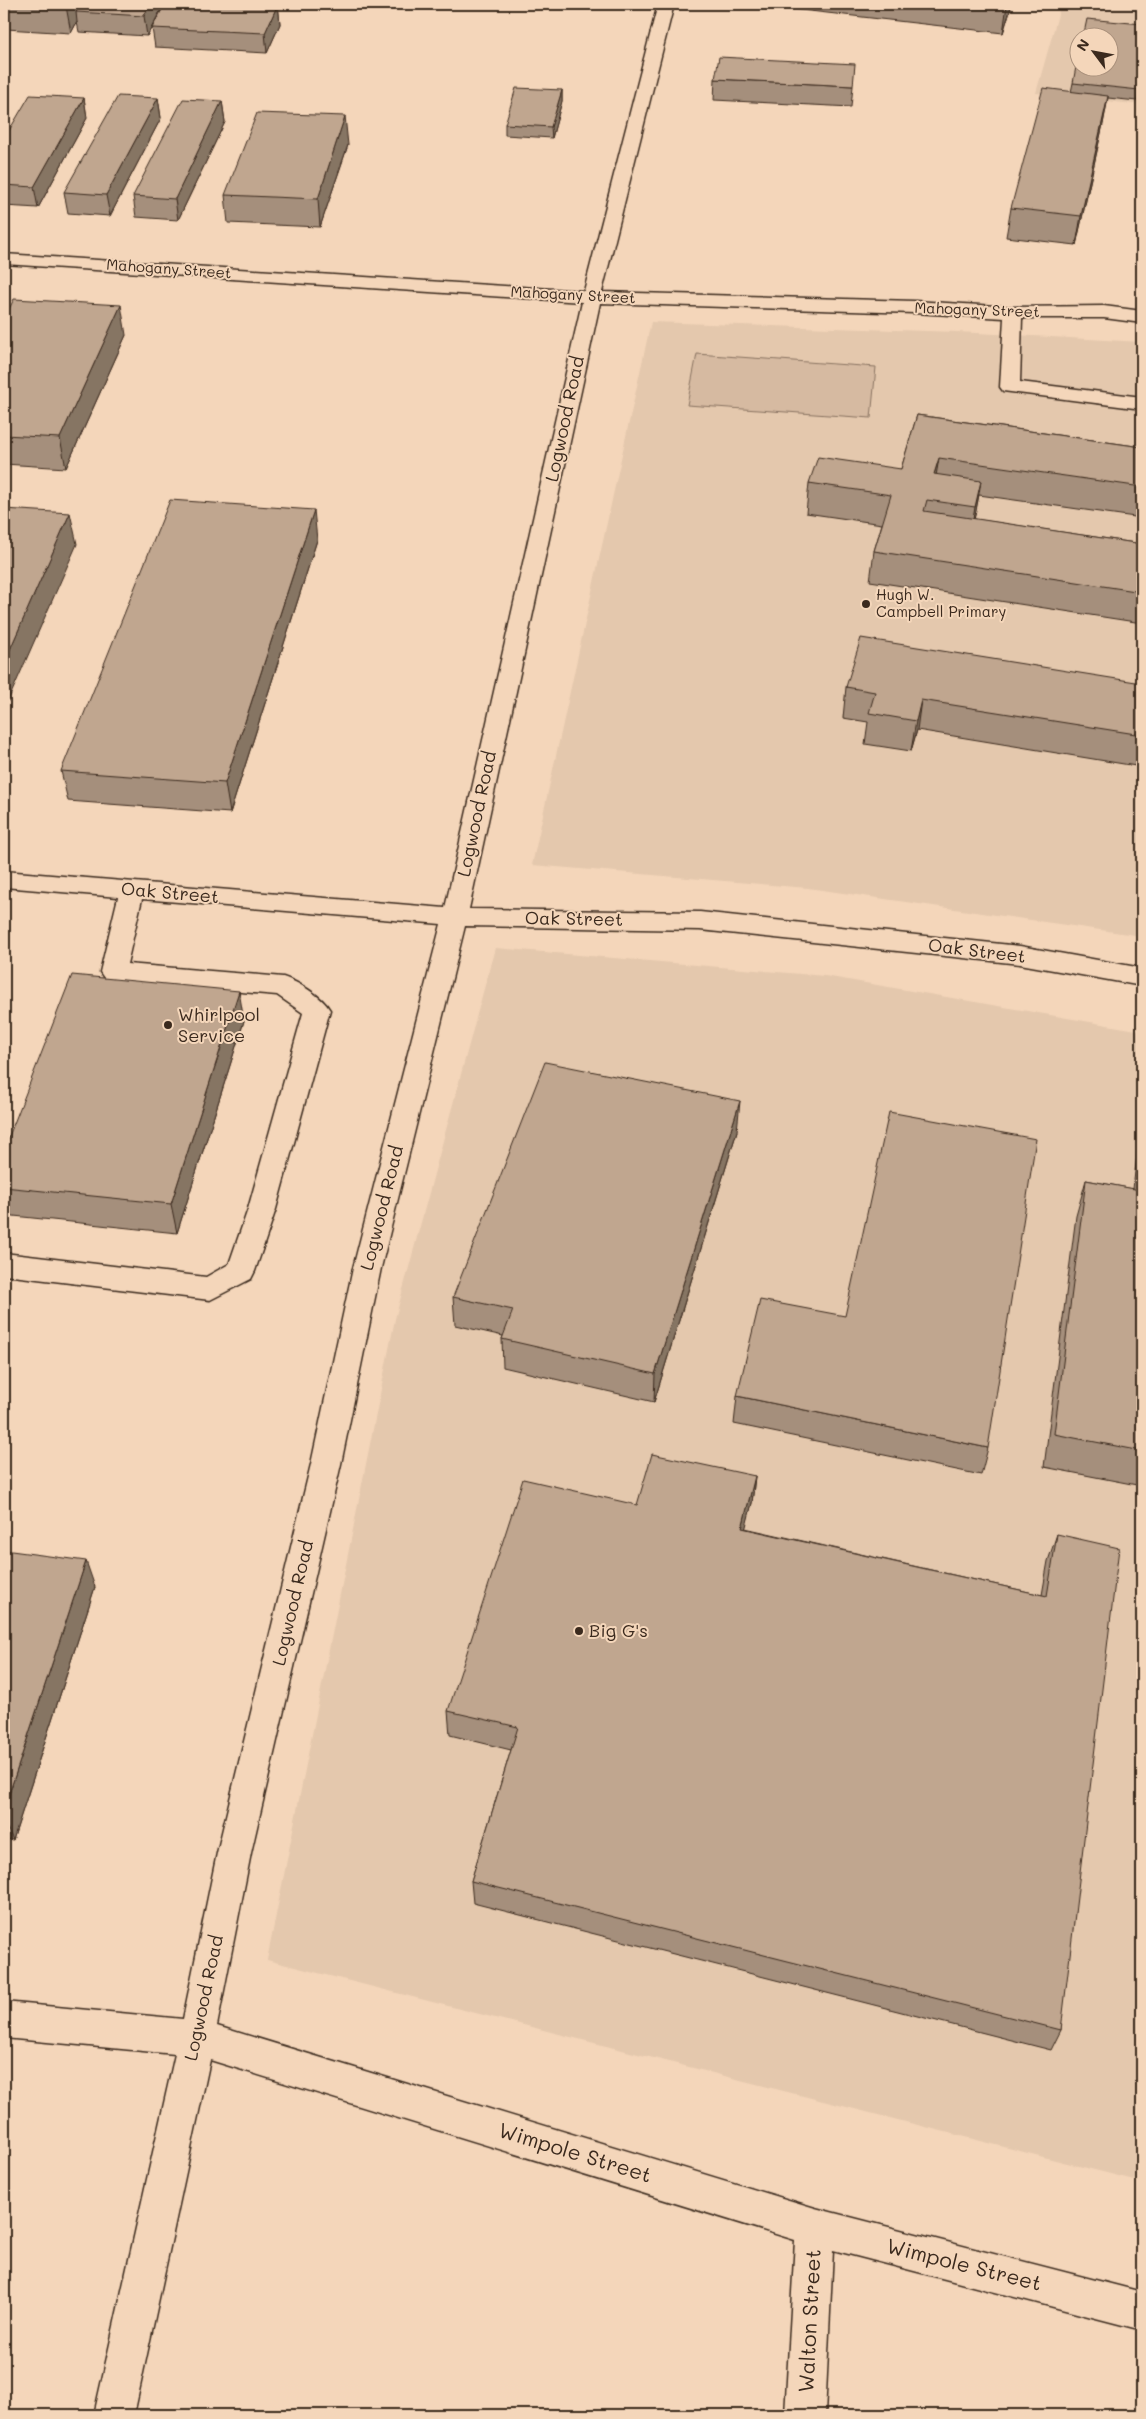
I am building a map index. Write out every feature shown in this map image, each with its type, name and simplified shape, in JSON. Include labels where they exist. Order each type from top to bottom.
[{"type":"street","name":"Logwood Road","points":[[114,2415],[197,2038],[234,1853],[326,1464],[367,1268],[455,917],[592,297],[666,4]]},
{"type":"street","name":"Mahogany Street","points":[[4,258],[592,297],[914,307],[1013,313],[1104,312],[1142,317]]},
{"type":"street","points":[[1013,313],[1010,387],[1142,403]]},
{"type":"street","name":"Oak Street","points":[[4,879],[455,917],[700,921],[1020,954],[1142,977]]},
{"type":"street","points":[[4,1264],[210,1289],[241,1271],[262,1209],[317,1010],[283,986],[113,972],[132,890]]},
{"type":"street","name":"Wimpole Street","points":[[4,2020],[197,2038],[815,2227],[1142,2311]]},
{"type":"street","name":"Walton Street","points":[[805,2415],[815,2227]]},
{"type":"shaded area","points":[[1061,4],[1142,4],[1142,105],[1036,93]]},
{"type":"shaded area","name":"Hugh W. Campbell Primary","points":[[651,322],[958,332],[1142,342],[1142,936],[808,888],[532,865]]},
{"type":"shaded area","points":[[697,354],[876,367],[871,418],[687,405]]},
{"type":"shaded area","points":[[495,948],[825,976],[1142,1031],[1142,2182],[267,1960],[395,1319]]},
{"type":"building","points":[[30,4],[67,4],[66,6]]},
{"type":"building","points":[[81,4],[150,4],[144,16],[76,12]]},
{"type":"building","points":[[165,4],[278,4],[265,33],[152,28]]},
{"type":"building","points":[[1087,19],[1142,24],[1142,79],[1139,90],[1073,83],[1074,78],[1118,78],[1118,28],[1085,28]]},
{"type":"building","points":[[719,57],[855,64],[853,86],[715,79]]},
{"type":"building","points":[[516,88],[562,90],[551,127],[505,124]]},
{"type":"building","points":[[1043,88],[1108,96],[1081,216],[1011,208]]},
{"type":"building","points":[[30,95],[84,98],[34,187],[4,185],[4,139]]},
{"type":"building","points":[[118,96],[158,98],[106,195],[64,192]]},
{"type":"building","points":[[183,99],[222,101],[175,199],[133,196]]},
{"type":"building","points":[[257,113],[345,116],[318,199],[225,195]]},
{"type":"building","points":[[14,299],[121,305],[60,438],[4,435],[4,319]]},
{"type":"building","points":[[917,415],[1142,447],[1142,487],[939,458],[934,474],[981,481],[975,507],[927,500],[924,511],[1142,544],[1142,592],[874,551],[891,495],[809,483],[818,457],[901,469]]},
{"type":"building","points":[[170,500],[314,510],[225,783],[61,771]]},
{"type":"building","points":[[4,509],[70,513],[4,663]]},
{"type":"building","points":[[861,638],[1142,683],[1142,735],[921,700],[916,721],[869,713],[875,692],[846,687]]},
{"type":"building","points":[[72,975],[239,991],[171,1204],[4,1187],[4,1149]]},
{"type":"building","points":[[545,1062],[740,1101],[655,1374],[502,1339],[513,1310],[453,1297]]},
{"type":"building","points":[[889,1112],[1036,1139],[988,1448],[737,1396],[760,1300],[845,1316]]},
{"type":"building","points":[[1142,1170],[1142,1451],[1054,1434],[1086,1180],[1140,1190]]},
{"type":"building","points":[[652,1454],[755,1476],[742,1528],[1047,1596],[1057,1534],[1119,1548],[1061,2030],[471,1881],[518,1727],[448,1711],[523,1479],[637,1505]]},
{"type":"building","points":[[4,1550],[86,1561],[4,1809]]},
{"type":"place","name":"Hugh W. Campbell Primary","points":[[866,604]]},
{"type":"place","name":"Whirlpool Service","points":[[168,1025]]},
{"type":"place","name":"Big G's","points":[[579,1631]]}]
